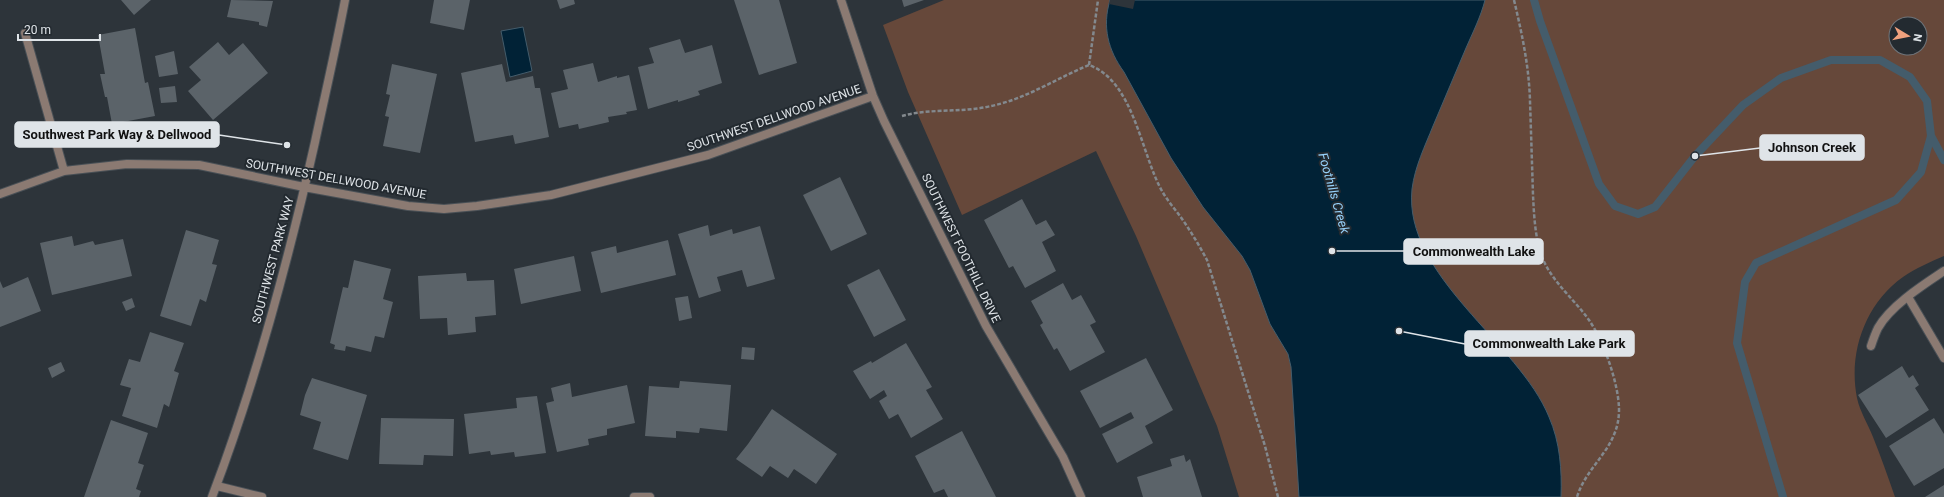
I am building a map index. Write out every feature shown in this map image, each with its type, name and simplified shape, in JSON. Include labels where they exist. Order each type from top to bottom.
[{"type":"street","name":"SOUTHWEST PARK WAY","points":[[212,497],[238,425],[274,308],[304,188],[345,0]]},
{"type":"street","name":"SOUTHWEST FOOTHILL DRIVE","points":[[841,0],[873,96],[884,122],[986,326],[1063,457],[1081,497]]},
{"type":"street","points":[[25,33],[64,171]]},
{"type":"street","name":"SOUTHWEST DELLWOOD AVENUE","points":[[0,194],[64,171],[126,164],[199,165],[304,188],[408,206],[444,209],[477,206],[551,195],[708,155],[873,96]]},
{"type":"street","points":[[1871,346],[1878,328],[1908,297],[1944,271]]},
{"type":"street","points":[[1908,297],[1944,358]]},
{"type":"street","points":[[217,486],[262,497]]},
{"type":"street","points":[[634,497],[650,497]]},
{"type":"path","points":[[1090,65],[1098,0]]},
{"type":"path","points":[[1514,0],[1526,50],[1529,71],[1533,190],[1538,240],[1543,258],[1552,274],[1589,320],[1598,336],[1609,365],[1619,408],[1618,424],[1614,437],[1583,483],[1577,497]]},
{"type":"path","points":[[884,122],[913,113],[961,111],[990,107],[1014,100],[1090,65],[1098,68],[1112,80],[1123,97],[1133,118],[1162,191],[1199,244],[1207,260],[1265,446],[1278,497]]},
{"type":"shaded area","points":[[944,0],[1944,0],[1944,256],[1903,277],[1890,288],[1879,301],[1869,315],[1862,331],[1855,364],[1855,381],[1858,403],[1876,444],[1895,497],[1239,497],[1217,426],[1136,236],[1096,151],[962,215],[908,92],[883,25]]},
{"type":"water","name":"Foothills Creek","points":[[1110,0],[1485,0],[1477,24],[1418,164],[1412,189],[1414,221],[1425,251],[1443,280],[1514,362],[1534,390],[1549,417],[1556,436],[1560,456],[1561,497],[1299,497],[1291,367],[1288,354],[1270,324],[1250,270],[1242,256],[1203,207],[1171,158],[1124,72],[1118,64],[1110,47],[1108,38],[1107,20]]},
{"type":"water","points":[[523,27],[532,71],[510,77],[501,31]]},
{"type":"pier","points":[[1110,0],[1135,0],[1133,9],[1109,4]]},
{"type":"building","points":[[121,0],[151,0],[134,15]]},
{"type":"building","points":[[231,0],[273,1],[267,27],[259,25],[259,22],[227,17]]},
{"type":"building","points":[[434,0],[470,0],[464,30],[430,23]]},
{"type":"building","points":[[557,0],[574,0],[575,4],[560,9]]},
{"type":"building","points":[[734,0],[779,0],[797,63],[759,75]]},
{"type":"building","points":[[902,0],[924,0],[904,7]]},
{"type":"building","points":[[135,28],[145,83],[148,82],[155,116],[112,124],[107,97],[105,97],[100,74],[105,74],[98,35]]},
{"type":"building","points":[[680,39],[685,53],[712,45],[722,83],[698,91],[700,95],[648,109],[638,67],[654,63],[649,48]]},
{"type":"building","points":[[218,42],[229,55],[243,43],[268,73],[213,120],[188,91],[201,80],[189,67]]},
{"type":"building","points":[[174,51],[178,74],[159,77],[155,56]]},
{"type":"building","points":[[593,63],[598,82],[617,76],[617,78],[629,75],[637,110],[626,112],[627,114],[608,117],[609,122],[579,129],[578,124],[559,128],[551,93],[568,89],[563,70]]},
{"type":"building","points":[[392,64],[437,74],[420,153],[383,146],[389,117],[385,116],[390,95],[386,94]]},
{"type":"building","points":[[502,64],[506,82],[533,76],[535,88],[540,88],[549,137],[515,144],[513,135],[475,142],[461,73]]},
{"type":"building","points":[[175,86],[177,102],[161,103],[159,88]]},
{"type":"building","points":[[840,177],[867,234],[831,251],[803,195]]},
{"type":"building","points":[[1022,199],[1036,225],[1046,220],[1055,235],[1042,242],[1056,271],[1025,288],[1013,266],[1009,268],[984,220]]},
{"type":"building","points":[[708,225],[710,236],[732,229],[733,234],[760,226],[775,279],[747,287],[742,270],[717,277],[721,291],[699,298],[678,234]]},
{"type":"building","points":[[186,230],[219,240],[212,264],[217,265],[206,302],[200,299],[191,326],[160,316]]},
{"type":"building","points":[[72,236],[74,246],[93,241],[95,245],[123,239],[132,276],[52,295],[40,243]]},
{"type":"building","points":[[668,240],[676,275],[601,293],[591,252],[616,246],[617,253]]},
{"type":"building","points":[[574,256],[581,291],[521,304],[514,269]]},
{"type":"building","points":[[354,260],[391,269],[383,299],[393,302],[384,338],[375,336],[371,352],[346,346],[345,351],[334,349],[335,345],[330,343],[343,287],[348,288]]},
{"type":"building","points":[[879,269],[906,320],[874,337],[847,285]]},
{"type":"building","points":[[466,273],[467,281],[494,280],[496,315],[475,317],[476,332],[448,335],[447,318],[420,319],[418,276]]},
{"type":"building","points":[[28,277],[41,311],[0,327],[0,281],[3,288]]},
{"type":"building","points":[[1063,283],[1072,300],[1081,295],[1096,322],[1090,325],[1105,352],[1070,371],[1057,348],[1054,350],[1040,325],[1043,323],[1031,301]]},
{"type":"building","points":[[688,296],[692,318],[679,321],[675,298]]},
{"type":"building","points":[[132,298],[135,307],[126,311],[122,302]]},
{"type":"building","points":[[150,332],[184,343],[174,371],[179,373],[169,407],[164,404],[157,428],[122,416],[131,388],[120,385],[129,359],[140,362]]},
{"type":"building","points":[[906,343],[932,387],[926,390],[943,419],[911,438],[898,414],[889,419],[879,401],[887,396],[884,390],[870,399],[853,371],[871,361],[872,363]]},
{"type":"building","points":[[742,347],[755,348],[754,360],[741,359]]},
{"type":"building","points":[[1146,358],[1173,410],[1145,426],[1153,443],[1117,463],[1102,434],[1134,418],[1131,412],[1100,428],[1080,391]]},
{"type":"building","points":[[61,362],[65,371],[52,378],[48,368]]},
{"type":"building","points":[[1902,366],[1909,378],[1913,375],[1919,385],[1915,388],[1929,410],[1886,438],[1858,395]]},
{"type":"building","points":[[312,378],[367,395],[348,460],[313,449],[321,422],[300,415],[305,395]]},
{"type":"building","points":[[680,381],[731,385],[727,431],[700,428],[699,433],[676,431],[676,438],[645,436],[649,386],[679,388]]},
{"type":"building","points":[[570,383],[572,397],[627,385],[635,423],[607,429],[607,435],[588,439],[589,445],[557,452],[546,403],[554,401],[551,388]]},
{"type":"building","points":[[537,396],[546,453],[515,457],[514,452],[491,455],[490,451],[469,454],[464,414],[517,408],[516,398]]},
{"type":"building","points":[[772,409],[837,454],[816,484],[794,469],[788,478],[770,466],[762,477],[736,459]]},
{"type":"building","points":[[381,418],[454,419],[453,456],[424,455],[423,465],[379,464]]},
{"type":"building","points":[[1934,418],[1944,434],[1944,468],[1914,486],[1889,446]]},
{"type":"building","points":[[111,420],[148,433],[138,463],[144,465],[136,489],[141,491],[139,497],[84,497]]},
{"type":"building","points":[[962,431],[996,497],[948,497],[944,489],[934,493],[915,456]]},
{"type":"building","points":[[1184,455],[1186,462],[1190,459],[1202,497],[1143,497],[1137,477],[1172,466],[1170,459]]},
{"type":"building","points":[[1944,485],[1944,497],[1925,497]]},
{"type":"waterway","points":[[1534,0],[1540,21],[1599,184],[1615,206],[1638,214],[1655,207],[1695,156],[1743,105],[1781,78],[1831,60],[1880,60],[1910,77],[1927,101],[1931,136],[1921,172],[1896,200],[1756,263],[1745,282],[1737,343],[1783,497]]},
{"type":"waterway","points":[[1931,136],[1944,160]]},
{"type":"place","name":"Southwest Park Way & Dellwood","points":[[287,145]]},
{"type":"place","name":"Johnson Creek","points":[[1695,156]]},
{"type":"place","name":"Commonwealth Lake","points":[[1332,251]]},
{"type":"place","name":"Commonwealth Lake Park","points":[[1399,331]]}]
